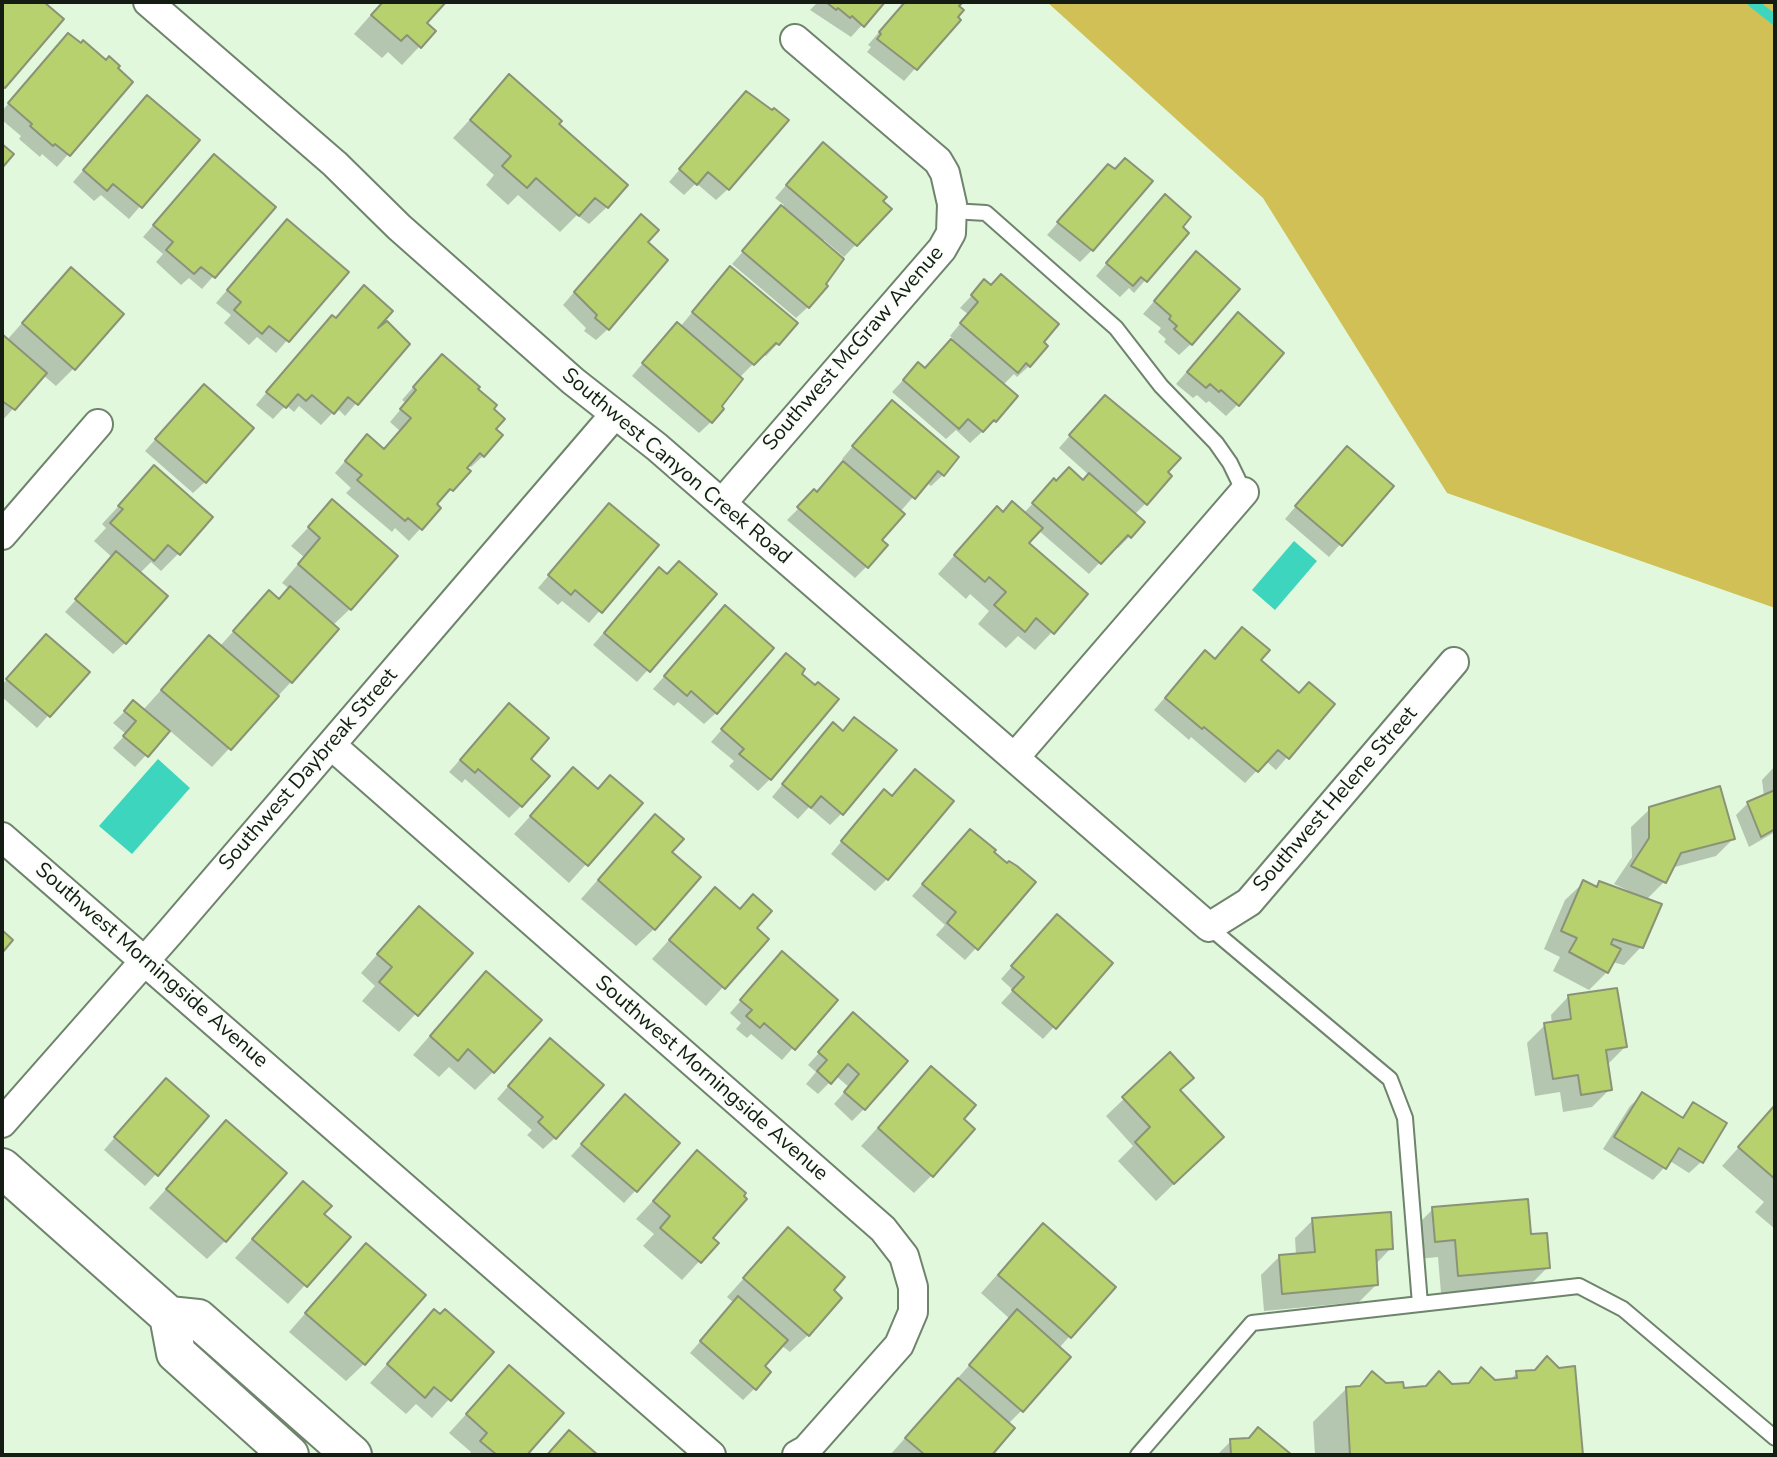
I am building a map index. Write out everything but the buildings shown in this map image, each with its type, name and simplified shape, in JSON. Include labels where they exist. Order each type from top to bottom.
[{"type":"main road","points":[[2,1168],[169,1316],[198,1319],[352,1455]]},
{"type":"main road","points":[[169,1316],[176,1353],[289,1455]]},
{"type":"street","name":"Southwest Canyon Creek Road","points":[[148,2],[335,164],[399,227],[519,334],[573,381],[657,447],[1209,927]]},
{"type":"street","name":"Southwest McGraw Avenue","points":[[722,503],[942,249],[950,233],[953,211],[949,187],[938,161],[795,39]]},
{"type":"street","name":"Southwest Daybreak Street","points":[[2,1124],[615,414]]},
{"type":"street","points":[[2,534],[97,424]]},
{"type":"street","points":[[1015,757],[1244,492]]},
{"type":"street","name":"Southwest Helene Street","points":[[1209,927],[1249,902],[1454,662]]},
{"type":"street","name":"Southwest Morningside Avenue","points":[[331,745],[883,1229],[904,1256],[913,1287],[913,1312],[899,1345],[806,1450],[797,1455]]},
{"type":"street","name":"Southwest Morningside Avenue","points":[[2,837],[711,1455]]},
{"type":"lane","points":[[953,211],[986,213],[1116,328],[1161,386],[1216,443],[1230,463],[1244,492]]},
{"type":"lane","points":[[1209,927],[1390,1079],[1405,1118],[1420,1304]]},
{"type":"lane","points":[[1138,1455],[1251,1323],[1579,1286],[1623,1309],[1775,1438]]},
{"type":"shaded area","points":[[1047,2],[1775,2],[1775,608],[1447,493],[1263,198]]},
{"type":"water","points":[[1294,541],[1317,561],[1275,610],[1252,590]]},
{"type":"water","points":[[158,759],[190,788],[132,854],[99,826]]},
{"type":"waterway","points":[[1752,2],[1775,20]]}]
